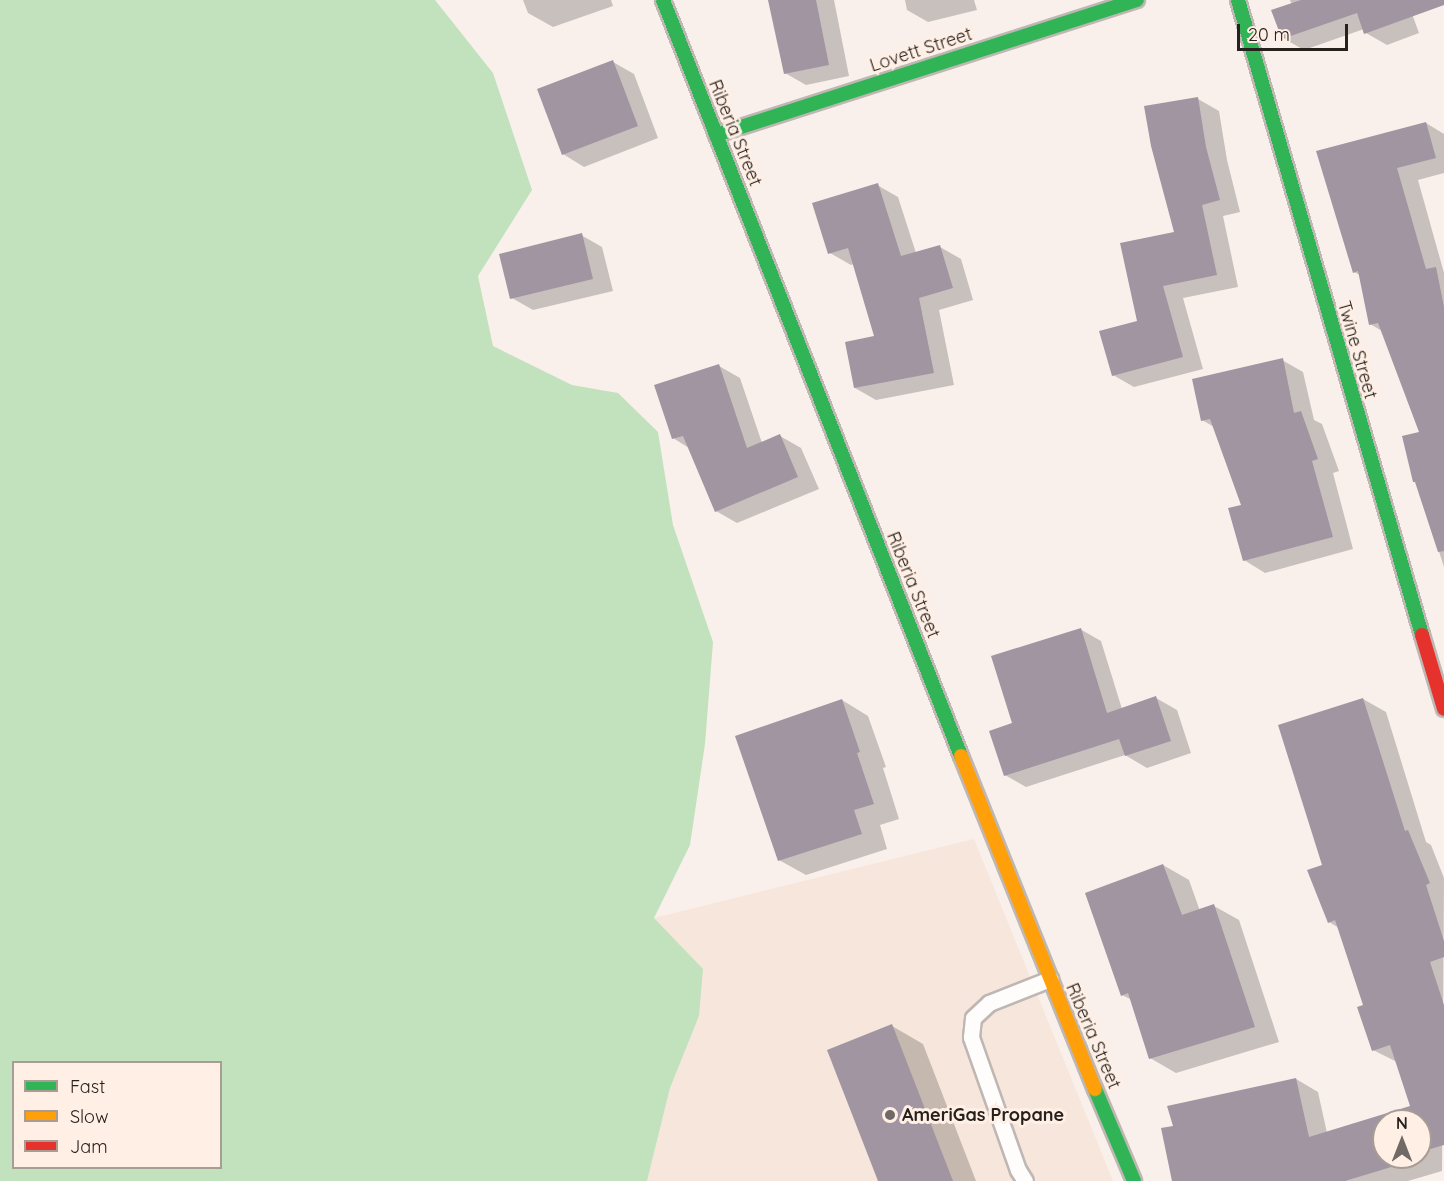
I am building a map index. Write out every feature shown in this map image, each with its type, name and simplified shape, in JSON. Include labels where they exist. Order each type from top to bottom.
[{"type":"street","name":"Riberia Street","points":[[663,0],[1130,1180]]},
{"type":"street","name":"Lovett Street","points":[[716,135],[1137,0]]},
{"type":"street","name":"Twine Street","points":[[1238,0],[1312,264],[1444,709]]},
{"type":"lane","points":[[1024,1181],[1018,1170],[971,1037],[973,1018],[989,1003],[1050,979]]},
{"type":"shaded area","points":[[974,839],[1113,1181],[647,1181],[670,1088],[699,1016],[654,918]]},
{"type":"green space","points":[[0,0],[435,0],[493,73],[532,190],[478,276],[493,346],[572,385],[618,393],[658,432],[673,525],[713,642],[705,744],[690,845],[654,918],[703,969],[699,1016],[670,1088],[647,1181],[0,1181]]},
{"type":"building","points":[[768,0],[816,0],[829,65],[784,74]]},
{"type":"building","points":[[1301,0],[1444,0],[1444,5],[1364,34],[1357,13],[1282,39],[1271,10]]},
{"type":"building","points":[[613,60],[638,126],[562,155],[537,89]]},
{"type":"building","points":[[1198,97],[1206,147],[1220,200],[1202,205],[1217,275],[1163,286],[1183,357],[1112,376],[1099,331],[1137,321],[1120,243],[1174,232],[1151,146],[1144,106]]},
{"type":"building","points":[[1426,122],[1436,158],[1397,168],[1426,269],[1436,267],[1444,307],[1444,551],[1438,552],[1415,482],[1413,482],[1402,436],[1419,432],[1378,323],[1369,325],[1358,271],[1353,273],[1316,151]]},
{"type":"building","points":[[878,183],[901,256],[940,245],[953,288],[919,298],[934,373],[854,388],[845,342],[874,336],[848,248],[828,254],[812,203]]},
{"type":"building","points":[[582,233],[593,279],[510,299],[499,254]]},
{"type":"building","points":[[1283,358],[1294,413],[1301,411],[1318,459],[1312,461],[1333,537],[1243,561],[1228,508],[1241,505],[1210,419],[1201,421],[1192,379]]},
{"type":"building","points":[[719,364],[747,448],[780,434],[798,477],[715,512],[683,436],[672,439],[654,385]]},
{"type":"building","points":[[1081,628],[1107,713],[1156,696],[1171,741],[1125,756],[1119,739],[1004,776],[989,731],[1012,723],[991,656]]},
{"type":"building","points":[[1363,698],[1405,831],[1408,830],[1430,883],[1426,885],[1444,941],[1444,957],[1430,962],[1444,1005],[1444,1145],[1432,1148],[1432,1109],[1400,1109],[1410,1106],[1390,1045],[1372,1051],[1357,1007],[1363,1005],[1335,920],[1328,923],[1307,870],[1322,865],[1278,725]]},
{"type":"building","points":[[842,699],[874,804],[854,810],[862,834],[778,861],[735,736]]},
{"type":"building","points":[[1163,864],[1182,915],[1214,904],[1255,1027],[1149,1059],[1128,993],[1121,996],[1085,893]]},
{"type":"building","name":"AmeriGas Propane","points":[[892,1024],[953,1181],[878,1181],[827,1050]]},
{"type":"building","points":[[1296,1078],[1309,1137],[1372,1118],[1372,1169],[1385,1169],[1345,1181],[1172,1181],[1161,1128],[1173,1126],[1167,1106]]},
{"type":"traffic: fast","points":[[663,0],[961,756]]},
{"type":"traffic: fast","points":[[716,135],[1137,0]]},
{"type":"traffic: fast","points":[[1238,0],[1422,635]]},
{"type":"traffic: fast","points":[[1095,1089],[1134,1181]]},
{"type":"traffic: slow","points":[[961,756],[1095,1089]]},
{"type":"traffic: jam","points":[[1422,635],[1444,709]]},
{"type":"place","name":"AmeriGas Propane","points":[[890,1115]]}]
